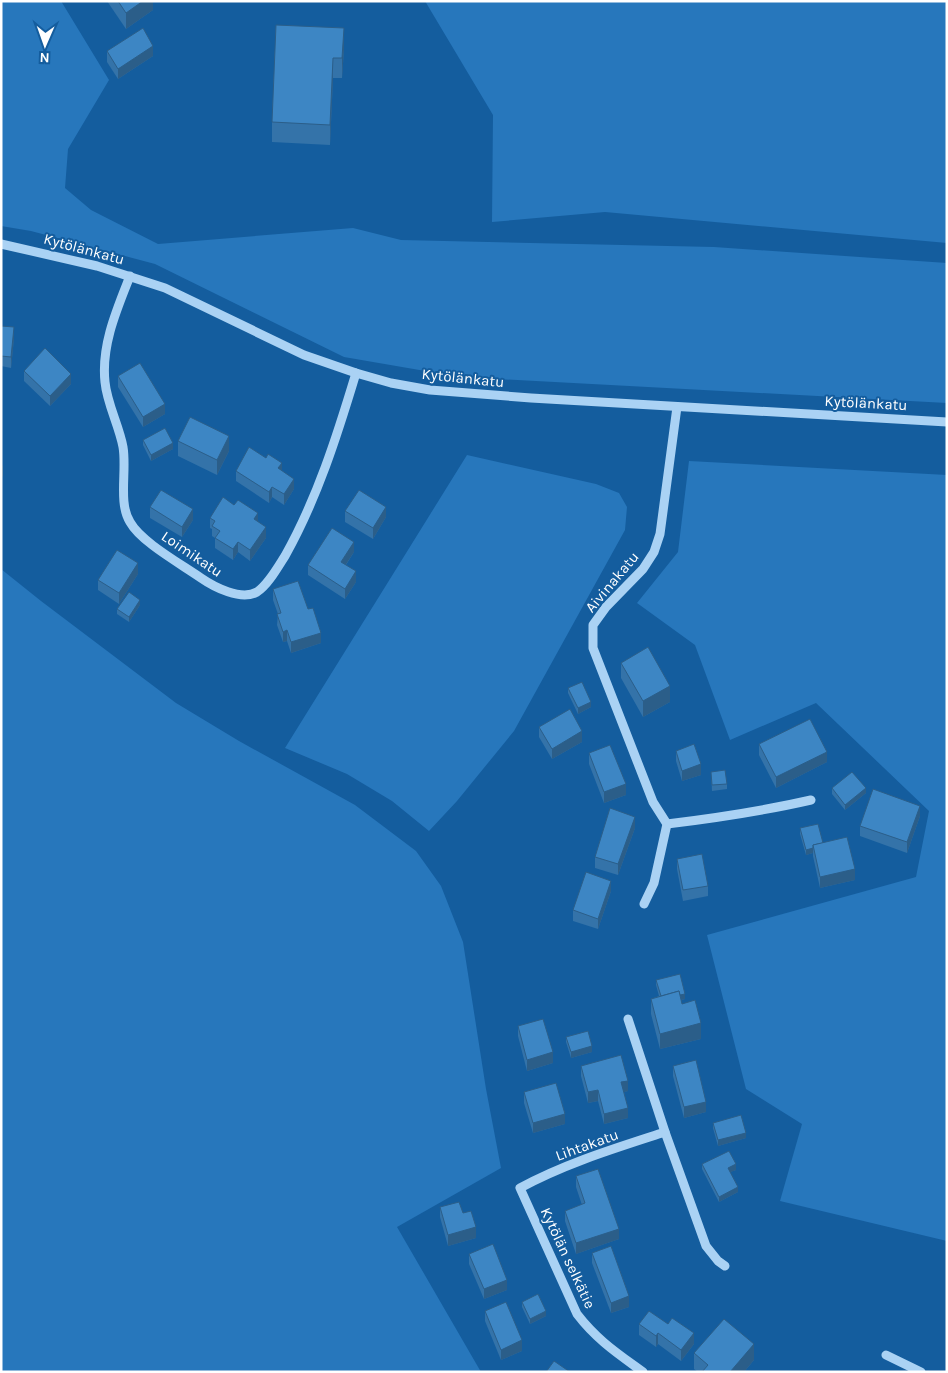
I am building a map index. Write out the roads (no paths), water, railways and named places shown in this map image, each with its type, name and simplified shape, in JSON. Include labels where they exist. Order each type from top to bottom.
[{"type":"street","name":"Kytölänkatu","points":[[1,244],[79,261],[165,288],[304,355],[392,383],[430,390],[531,398],[947,422]]},
{"type":"street","name":"Loimikatu","points":[[130,276],[109,337],[105,359],[105,382],[123,447],[125,473],[124,507],[129,522],[140,535],[213,586],[237,595],[256,592],[275,573],[298,533],[313,500],[356,373]]},
{"type":"street","name":"Aivinakatu","points":[[667,824],[653,802],[593,648],[593,625],[606,607],[643,569],[654,552],[660,534],[677,406]]},
{"type":"street","points":[[644,904],[654,883],[667,824],[763,811],[811,800]]},
{"type":"street","points":[[628,1019],[665,1132],[706,1246],[718,1261],[725,1266]]},
{"type":"street","name":"Lihtakatu","points":[[520,1188],[580,1160],[665,1132]]},
{"type":"street","name":"Kytölän selkätie","points":[[520,1188],[578,1314],[592,1332],[643,1372]]},
{"type":"street","points":[[886,1355],[921,1372]]}]
